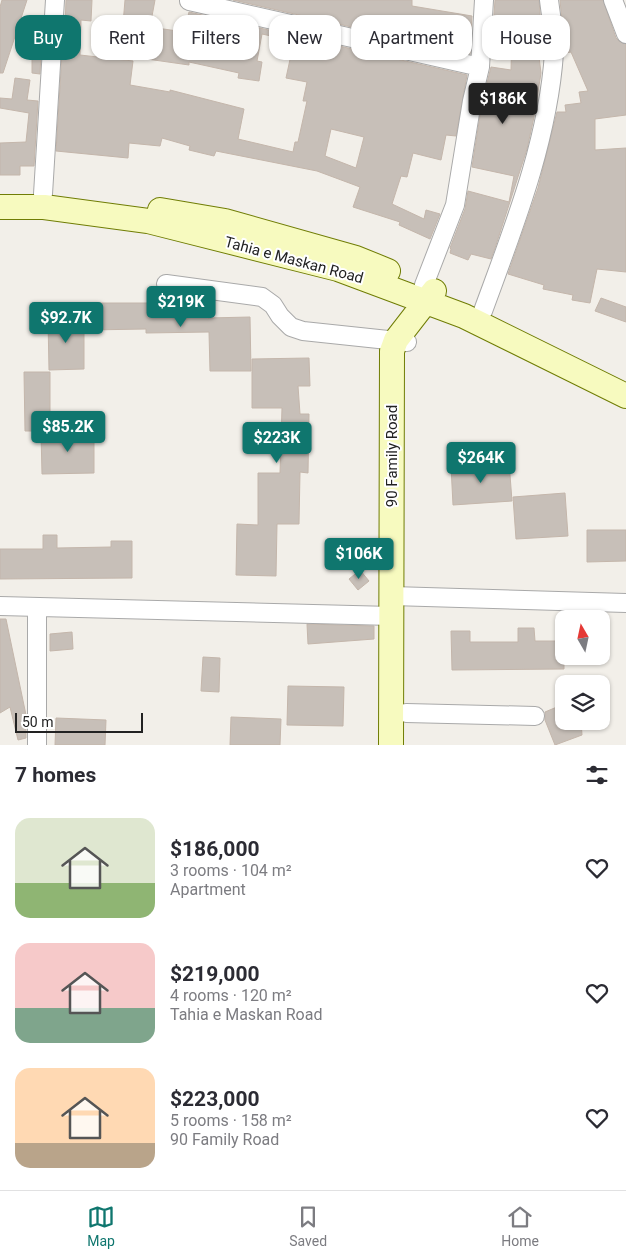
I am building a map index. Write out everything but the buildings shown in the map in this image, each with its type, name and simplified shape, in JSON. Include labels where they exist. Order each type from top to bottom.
[{"type":"main road","name":"Tahia e Maskan Road","points":[[0,194],[43,194],[107,200],[225,221],[356,258],[428,292],[483,312],[626,379]]},
{"type":"main road","name":"Tahia e Maskan Road","points":[[0,207],[44,207],[148,221],[428,292],[464,316],[626,396]]},
{"type":"main road","name":"90 Family Road","points":[[406,745],[406,713],[397,603],[392,351],[404,335],[428,292]]},
{"type":"main road","name":"90 Family Road","points":[[391,745],[397,603]]},
{"type":"street","points":[[43,194],[55,0]]},
{"type":"street","points":[[428,292],[455,205],[472,101],[480,67],[484,0]]},
{"type":"street","points":[[483,312],[514,228],[544,124],[554,52],[549,0]]},
{"type":"street","points":[[613,0],[626,34]]},
{"type":"street","points":[[189,1],[480,67]]},
{"type":"street","points":[[166,284],[262,297],[273,305],[290,327],[303,331],[404,335]]},
{"type":"street","points":[[0,606],[626,603]]},
{"type":"street","points":[[37,607],[38,745]]},
{"type":"street","points":[[406,713],[534,716]]}]
